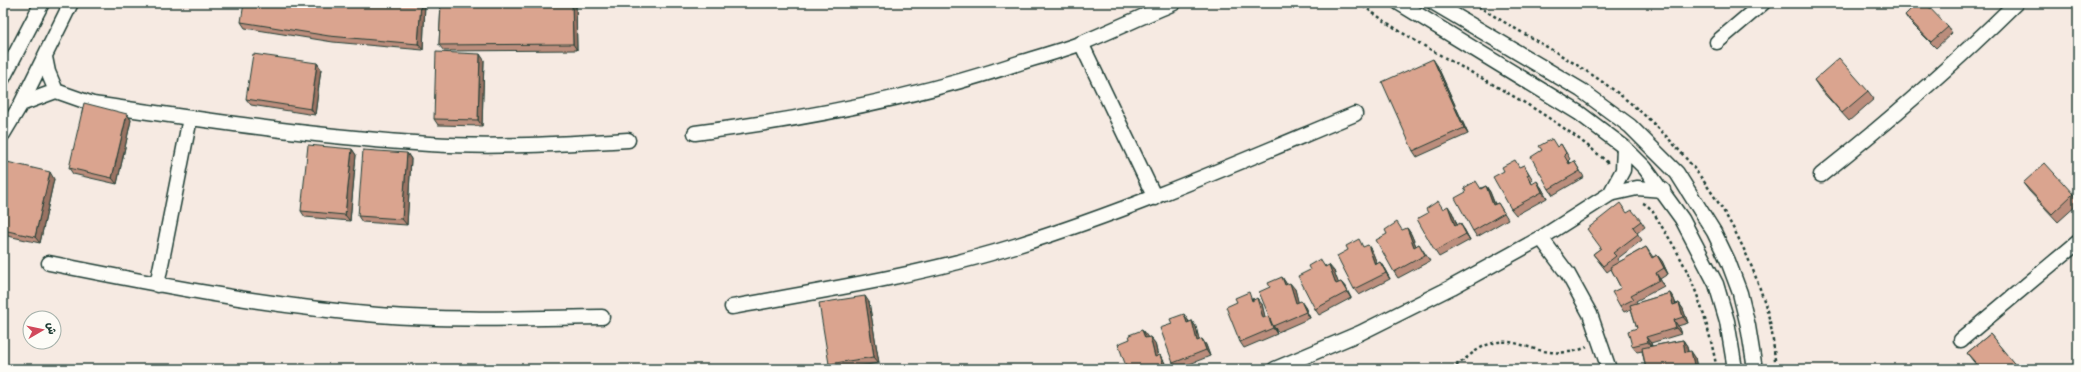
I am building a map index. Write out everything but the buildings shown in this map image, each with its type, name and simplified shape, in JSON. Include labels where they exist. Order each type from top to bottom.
[{"type":"street","points":[[3,78],[42,3]]},
{"type":"street","points":[[3,134],[21,104],[45,58],[71,3]]},
{"type":"street","points":[[695,133],[781,122],[909,96],[979,76],[1082,43],[1174,3]]},
{"type":"street","points":[[1399,3],[1579,113],[1624,147],[1645,168],[1663,190],[1682,219],[1716,284],[1727,321],[1735,369]]},
{"type":"street","points":[[1434,3],[1581,90],[1630,126],[1677,173],[1714,232],[1728,261],[1740,293],[1745,313],[1755,369]]},
{"type":"street","points":[[1717,42],[1764,3]]},
{"type":"street","points":[[1821,175],[1880,128],[1936,80],[2016,3]]},
{"type":"street","points":[[1082,43],[1155,198]]},
{"type":"street","points":[[45,58],[48,72],[56,91]]},
{"type":"street","points":[[21,104],[56,91],[93,104],[190,118],[331,135],[430,144],[529,146],[628,140]]},
{"type":"street","points":[[732,307],[873,282],[943,266],[1075,226],[1155,198],[1355,114]]},
{"type":"street","points":[[157,285],[190,118]]},
{"type":"street","points":[[1275,369],[1381,322],[1452,287],[1541,238],[1622,185],[1624,147]]},
{"type":"street","points":[[1622,185],[1663,190]]},
{"type":"street","points":[[1541,238],[1568,274],[1586,308],[1609,369]]},
{"type":"street","points":[[1961,340],[2078,242]]},
{"type":"street","points":[[49,263],[157,285],[268,303],[379,315],[491,319],[602,318]]},
{"type":"path","points":[[1358,3],[1414,40],[1505,91],[1587,144],[1607,162],[1610,177],[1622,185],[1628,202],[1646,204],[1654,214],[1682,259],[1693,281],[1706,316],[1717,369]]},
{"type":"path","points":[[1451,369],[1474,352],[1494,342],[1517,343],[1548,352],[1562,352],[1585,348],[1599,342]]}]
